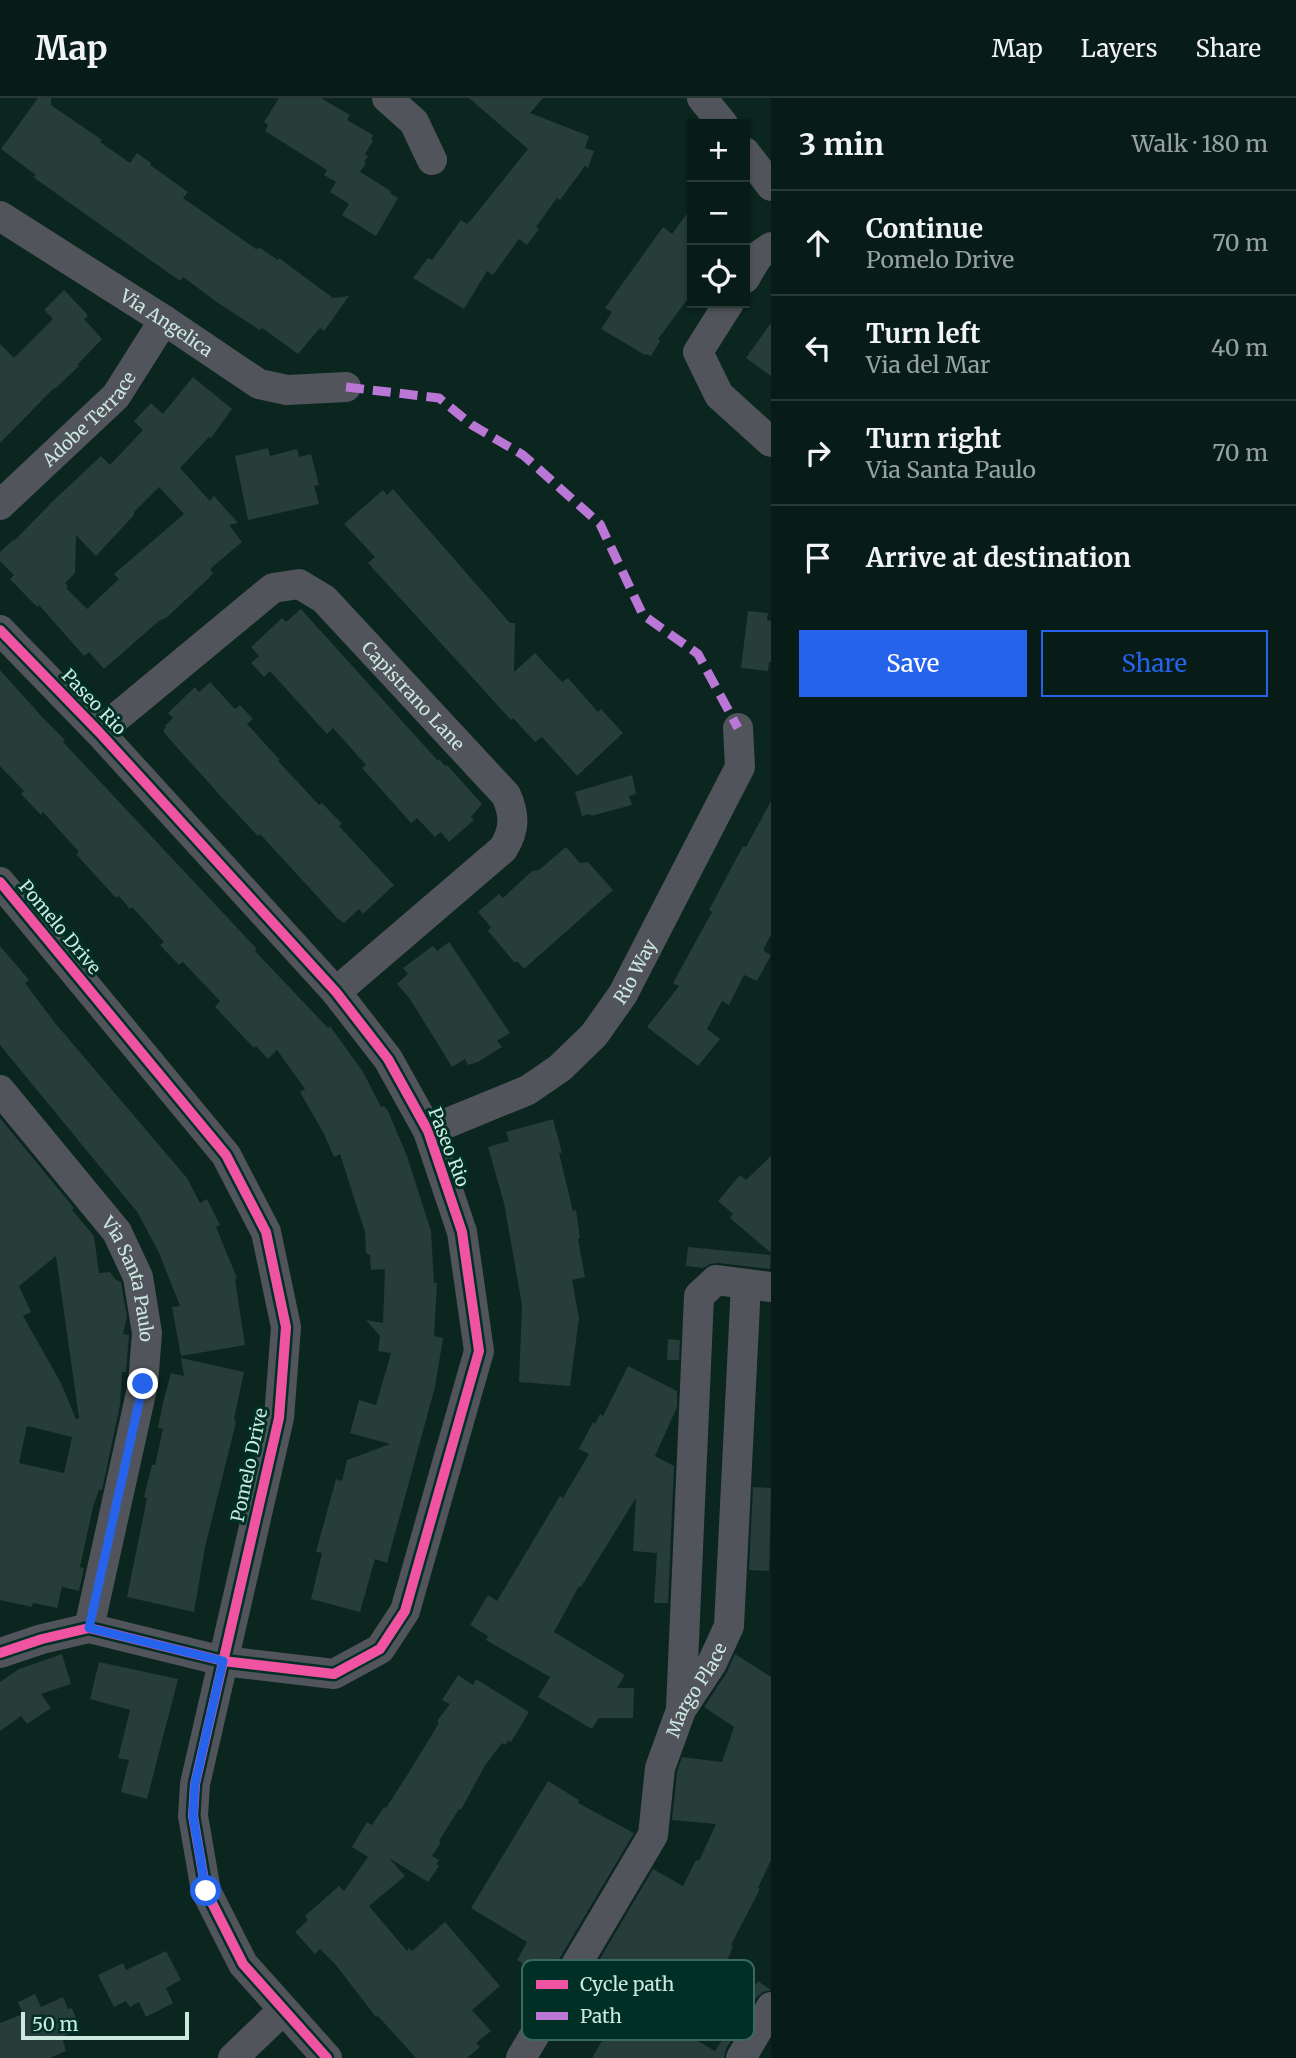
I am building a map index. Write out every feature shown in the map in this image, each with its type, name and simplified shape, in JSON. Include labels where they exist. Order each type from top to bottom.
[{"type":"street","points":[[387,98],[414,121],[432,160]]},
{"type":"street","points":[[702,98],[719,119]]},
{"type":"street","points":[[750,159],[771,186]]},
{"type":"street","name":"Via Angelica","points":[[0,216],[259,384],[287,390],[345,387]]},
{"type":"street","points":[[750,270],[758,256],[771,247]]},
{"type":"street","points":[[726,308],[698,352],[719,396],[771,442]]},
{"type":"street","name":"Adobe Terrace","points":[[0,505],[116,396],[164,320]]},
{"type":"street","name":"Capistrano Lane","points":[[99,732],[273,588],[299,584],[324,599],[506,795],[513,810],[510,837],[503,849],[336,992]]},
{"type":"street","name":"Paseo Rio","points":[[0,630],[99,732],[336,992],[388,1059],[428,1131],[462,1232],[479,1351],[405,1611],[380,1649],[334,1674],[223,1661],[89,1628]]},
{"type":"street","name":"Rio Way","points":[[428,1131],[528,1090],[561,1068],[594,1035],[623,994],[740,767],[738,728]]},
{"type":"street","name":"Pomelo Drive","points":[[0,882],[226,1155],[266,1232],[286,1327],[279,1418],[195,1784],[193,1816],[206,1891],[243,1964],[327,2058]]},
{"type":"street","name":"Via Santa Paulo","points":[[0,1090],[117,1231],[138,1277],[144,1311],[147,1334],[143,1384],[89,1628]]},
{"type":"street","points":[[681,1710],[699,1296],[716,1280],[759,1286]]},
{"type":"street","name":"Margo Place","points":[[579,1960],[653,1835],[660,1768],[681,1710],[712,1663],[729,1626],[759,1286]]},
{"type":"street","points":[[0,1653],[42,1639],[89,1628]]},
{"type":"street","points":[[754,2036],[771,2007]]},
{"type":"street","points":[[233,2058],[284,2010]]},
{"type":"street","name":"Margo Place","points":[[521,2058],[532,2040]]},
{"type":"street","points":[[741,2058],[752,2040]]},
{"type":"building","points":[[38,98],[51,98],[51,105],[130,163],[137,153],[188,192],[183,198],[256,249],[260,248],[278,260],[279,258],[333,298],[349,296],[324,331],[320,328],[298,354],[262,328],[260,330],[221,305],[183,277],[180,281],[33,177],[36,175],[1,149]]},
{"type":"building","points":[[279,98],[321,98],[350,115],[347,120],[373,135],[373,141],[365,154],[368,156],[364,162],[366,163],[360,172],[398,198],[376,236],[342,215],[349,204],[330,192],[336,182],[324,175],[327,170],[265,131],[268,125],[264,122]]},
{"type":"building","points":[[469,98],[543,98],[530,113],[589,136],[585,148],[594,151],[588,168],[585,166],[560,200],[557,198],[527,245],[519,239],[493,275],[487,271],[464,309],[413,278],[428,258],[432,260],[461,220],[467,224],[471,220],[528,149]]},
{"type":"building","points":[[687,214],[687,300],[658,339],[660,341],[651,356],[645,355],[601,329],[612,312],[605,308],[663,227],[672,234]]},
{"type":"building","points":[[64,290],[85,312],[88,316],[84,319],[102,339],[79,366],[0,443],[0,344],[14,358],[53,319],[44,310]]},
{"type":"building","points":[[771,323],[771,376],[746,358]]},
{"type":"building","points":[[193,377],[232,409],[211,438],[209,437],[180,468],[210,501],[214,496],[238,523],[229,525],[242,542],[210,569],[213,573],[208,579],[166,618],[160,620],[104,669],[89,652],[84,656],[39,605],[37,607],[10,579],[14,575],[0,561],[0,552],[101,456],[110,465],[143,430],[134,421],[151,403],[163,414]],"holes":[[[159,487],[184,514],[114,574],[119,579],[87,609],[66,588],[68,586],[65,583],[75,573],[76,535],[96,556]]]},
{"type":"building","points":[[268,448],[270,456],[297,449],[299,457],[311,454],[319,485],[314,486],[319,504],[248,520],[235,456]]},
{"type":"building","points":[[393,489],[510,623],[515,623],[514,672],[535,653],[562,682],[568,678],[598,712],[601,709],[623,733],[577,776],[542,737],[535,742],[513,718],[511,720],[368,563],[375,557],[344,524],[383,490],[387,495]]},
{"type":"building","points":[[301,609],[438,761],[439,759],[447,765],[482,804],[471,817],[474,820],[449,842],[441,832],[435,837],[417,818],[411,823],[362,768],[366,765],[333,728],[327,734],[270,671],[264,677],[251,663],[259,656],[251,647],[282,618],[286,622]]},
{"type":"building","points":[[748,611],[768,613],[767,620],[771,621],[771,662],[768,671],[741,668]]},
{"type":"building","points":[[0,670],[65,740],[63,742],[257,949],[255,951],[328,1028],[330,1026],[363,1072],[381,1107],[384,1106],[388,1111],[407,1156],[431,1231],[434,1283],[437,1283],[434,1336],[443,1338],[435,1387],[387,1563],[375,1559],[360,1612],[311,1599],[322,1553],[316,1552],[336,1479],[342,1481],[347,1460],[390,1444],[350,1433],[359,1400],[376,1405],[391,1353],[378,1351],[380,1336],[366,1320],[383,1323],[385,1269],[371,1270],[370,1255],[366,1253],[365,1232],[340,1154],[334,1157],[300,1092],[305,1089],[277,1050],[268,1059],[256,1046],[254,1048],[215,1007],[220,1001],[183,962],[179,965],[160,945],[164,942],[132,907],[130,909],[119,896],[116,898],[43,812],[41,815],[21,794],[24,791],[0,766]]},
{"type":"building","points":[[210,682],[235,709],[240,705],[253,719],[247,724],[280,760],[278,761],[319,805],[322,803],[342,824],[339,826],[394,885],[363,914],[359,909],[344,923],[337,918],[166,735],[163,730],[173,718],[168,713],[195,687],[199,692]]},
{"type":"building","points":[[632,775],[636,794],[629,796],[632,805],[582,816],[575,792]]},
{"type":"building","points":[[771,801],[771,935],[764,951],[771,955],[757,981],[744,975],[729,1005],[722,1001],[707,1029],[720,1039],[698,1066],[647,1027],[679,986],[673,983],[712,912],[709,910]]},
{"type":"building","points":[[566,847],[580,863],[588,862],[613,890],[524,969],[517,961],[515,963],[488,931],[491,927],[478,912],[499,894],[503,898],[532,871],[539,870]]},
{"type":"building","points":[[449,942],[510,1033],[497,1041],[502,1047],[478,1062],[468,1065],[465,1059],[452,1067],[410,999],[397,984],[408,974],[403,968],[433,946],[437,951]]},
{"type":"building","points":[[0,946],[29,980],[25,983],[55,1023],[187,1178],[200,1203],[207,1199],[220,1225],[216,1227],[237,1278],[235,1279],[245,1345],[181,1356],[172,1307],[180,1306],[159,1253],[138,1213],[0,1045]]},
{"type":"building","points":[[0,1118],[94,1236],[99,1273],[110,1272],[121,1282],[127,1317],[123,1334],[129,1335],[126,1372],[122,1372],[120,1405],[102,1490],[99,1490],[93,1507],[80,1567],[84,1568],[79,1591],[62,1587],[57,1608],[33,1603],[32,1607],[0,1600]],"holes":[[[56,1256],[79,1418],[76,1419],[61,1383],[23,1316],[31,1312],[19,1286]],[[27,1426],[72,1437],[64,1473],[19,1463]]]},
{"type":"building","points":[[553,1119],[573,1211],[576,1210],[585,1277],[572,1280],[579,1318],[570,1386],[519,1382],[522,1305],[504,1203],[488,1147],[509,1141],[506,1132]]},
{"type":"building","points":[[771,1156],[771,1253],[730,1218],[733,1214],[718,1201],[740,1175],[746,1180]]},
{"type":"building","points":[[688,1247],[771,1255],[770,1269],[718,1263],[703,1268],[686,1266]]},
{"type":"building","points":[[668,1339],[680,1340],[679,1360],[667,1360]]},
{"type":"building","points":[[181,1358],[244,1372],[234,1419],[236,1422],[205,1547],[194,1612],[127,1597],[147,1498],[144,1497],[163,1429],[158,1428],[163,1403],[171,1373],[184,1376]]},
{"type":"building","points":[[628,1366],[677,1391],[677,1407],[655,1456],[674,1466],[668,1603],[654,1603],[657,1553],[633,1551],[636,1498],[581,1587],[579,1586],[554,1632],[625,1675],[617,1688],[634,1688],[633,1718],[599,1718],[592,1729],[538,1697],[550,1677],[486,1640],[488,1636],[470,1625],[488,1595],[497,1601],[560,1496],[563,1498],[589,1454],[579,1449],[593,1422],[595,1424],[600,1414],[603,1416]]},
{"type":"building","points":[[753,1487],[771,1488],[769,1571],[749,1570]]},
{"type":"building","points":[[62,1654],[71,1684],[41,1694],[51,1708],[27,1724],[21,1716],[0,1731],[0,1682],[19,1669]]},
{"type":"building","points":[[735,1654],[771,1677],[771,1860],[758,1888],[760,1889],[731,1945],[733,1946],[727,1960],[599,1960],[653,1869],[683,1886],[696,1860],[699,1861],[716,1824],[672,1820],[677,1772],[682,1757],[722,1762],[734,1727],[704,1707],[727,1672]]},
{"type":"building","points":[[99,1662],[178,1679],[147,1799],[121,1792],[129,1760],[118,1758],[130,1710],[90,1699]]},
{"type":"building","points":[[458,1675],[473,1685],[476,1679],[529,1712],[511,1742],[509,1740],[505,1745],[502,1743],[484,1767],[461,1810],[459,1809],[439,1841],[441,1842],[432,1856],[439,1860],[436,1864],[439,1866],[428,1882],[389,1858],[405,1876],[369,1906],[407,1951],[409,1948],[412,1951],[445,1922],[500,1986],[472,2010],[491,2031],[476,2043],[480,2047],[467,2058],[416,2058],[378,2016],[376,2017],[335,1964],[320,1949],[315,1954],[295,1932],[308,1920],[305,1916],[339,1886],[344,1891],[368,1857],[352,1847],[367,1822],[372,1825],[406,1777],[439,1723],[437,1721],[450,1704],[442,1700]]},
{"type":"building","points":[[548,1781],[579,1800],[578,1803],[634,1833],[559,1960],[522,1960],[522,1963],[517,1960],[527,1942],[471,1908]]},
{"type":"building","points":[[166,1951],[181,1980],[166,1988],[173,2003],[146,2017],[139,2002],[130,2007],[126,2001],[114,2007],[98,1975],[123,1963],[126,1970]]},
{"type":"building","points":[[758,1981],[771,1990],[754,2001],[754,1987]]},
{"type":"building","points":[[35,1994],[41,2007],[63,1997],[68,2009],[72,2008],[78,2023],[65,2029],[68,2034],[62,2037],[66,2051],[50,2058],[0,2058],[0,2023],[23,2014],[18,2002]]},
{"type":"building","points":[[602,2040],[696,2040],[715,2051],[722,2040],[731,2040],[724,2058],[592,2058]]},
{"type":"marked path","points":[[346,387],[439,398],[472,425],[523,455],[600,524],[643,615],[698,654],[738,728]]},
{"type":"cycle path","points":[[0,630],[99,732],[336,992],[388,1059],[428,1131],[462,1232],[479,1351],[405,1611],[380,1649],[334,1674],[223,1661],[89,1628],[42,1639],[0,1653]]},
{"type":"cycle path","points":[[0,882],[226,1155],[266,1232],[286,1327],[279,1418],[195,1784],[193,1816],[206,1891],[243,1964],[327,2058]]},
{"type":"route","points":[[143,1384],[89,1628],[223,1661],[195,1784],[193,1816],[206,1891]]}]
